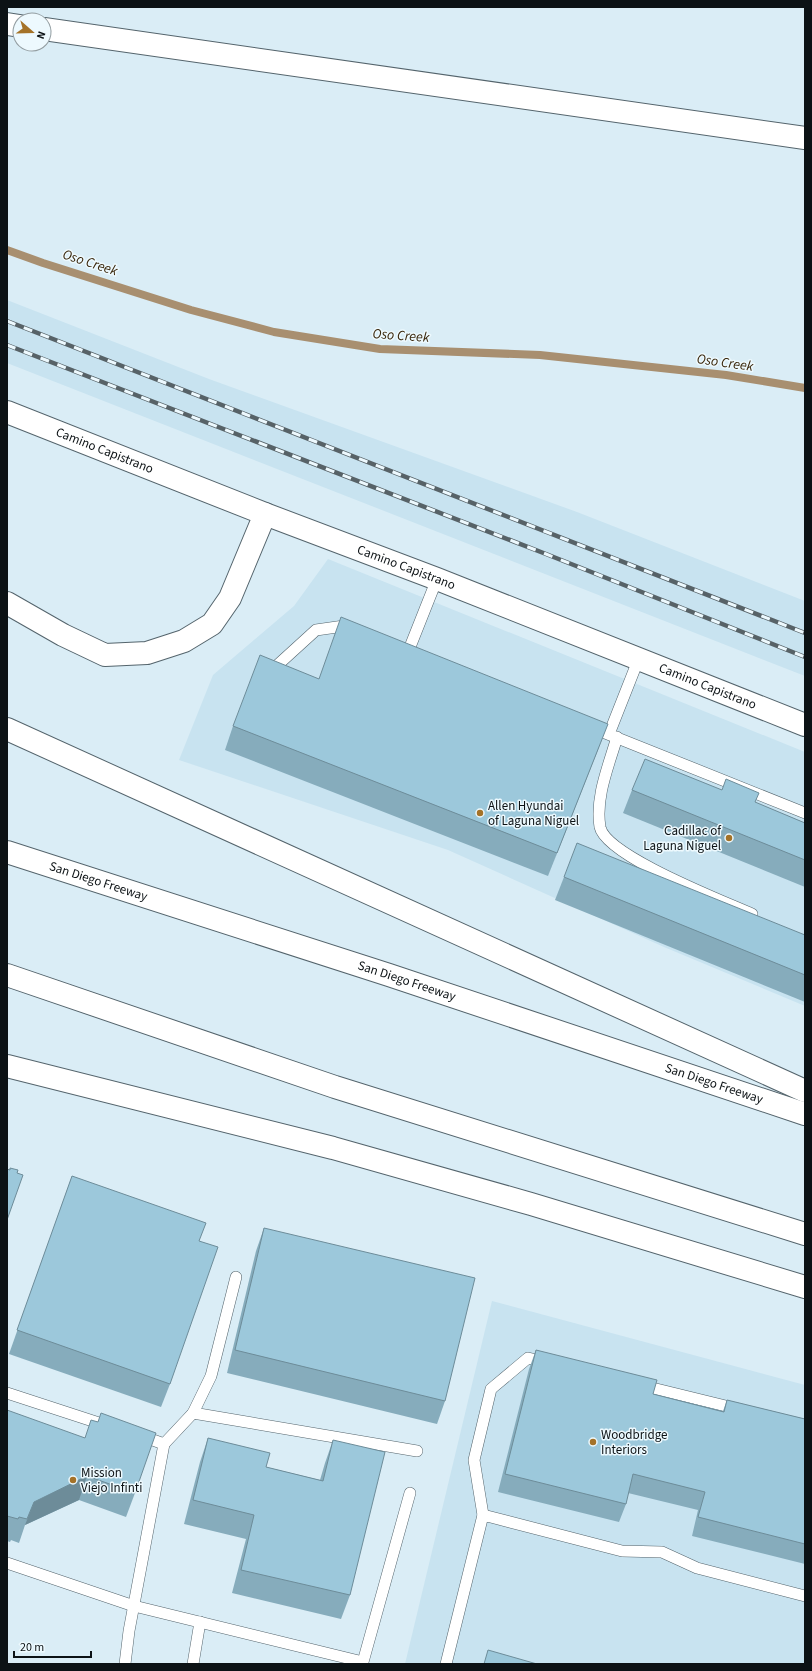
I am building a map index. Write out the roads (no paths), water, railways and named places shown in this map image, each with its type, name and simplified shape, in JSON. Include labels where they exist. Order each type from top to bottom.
[{"type":"main road","points":[[52,31],[805,138]]},
{"type":"main road","name":"Camino Capistrano","points":[[7,412],[265,514],[639,658],[805,725]]},
{"type":"main road","points":[[7,603],[63,635],[105,655],[147,653],[184,641],[212,624],[230,598],[265,514]]},
{"type":"main road","points":[[7,729],[805,1091]]},
{"type":"main road","name":"San Diego Freeway","points":[[7,852],[389,975],[805,1114]]},
{"type":"main road","points":[[7,975],[335,1086],[805,1234]]},
{"type":"main road","points":[[7,1066],[333,1148],[531,1204],[805,1287]]},
{"type":"lane","points":[[395,647],[411,654],[437,579]]},
{"type":"lane","points":[[271,671],[316,630],[344,626],[363,633]]},
{"type":"lane","points":[[639,658],[613,736],[603,785],[600,808],[600,828],[608,840],[621,852],[646,866],[762,918]]},
{"type":"lane","points":[[581,723],[805,813]]},
{"type":"lane","points":[[125,1664],[134,1606],[164,1444],[193,1413],[211,1376],[236,1277]]},
{"type":"lane","points":[[446,1664],[482,1516],[474,1460],[491,1389],[528,1358],[558,1365]]},
{"type":"lane","points":[[628,1382],[751,1412]]},
{"type":"lane","points":[[7,1393],[164,1444]]},
{"type":"lane","points":[[193,1413],[417,1451]]},
{"type":"lane","points":[[7,1563],[134,1606],[364,1662],[410,1493]]},
{"type":"lane","points":[[482,1516],[622,1551],[662,1552],[697,1568],[805,1596]]},
{"type":"lane","points":[[193,1664],[200,1622]]},
{"type":"waterway","name":"Oso Creek","points":[[7,250],[191,310],[274,332],[380,349],[540,355],[726,375],[805,388]]},
{"type":"railway","points":[[7,321],[805,633]]},
{"type":"railway","points":[[7,345],[546,554],[805,657]]},
{"type":"place","name":"Allen Hyundai of Laguna Niguel","points":[[480,813]]},
{"type":"place","name":"Cadillac of Laguna Niguel","points":[[729,838]]},
{"type":"place","name":"Woodbridge Interiors","points":[[593,1442]]},
{"type":"place","name":"Mission Viejo Infinti","points":[[73,1480]]}]
